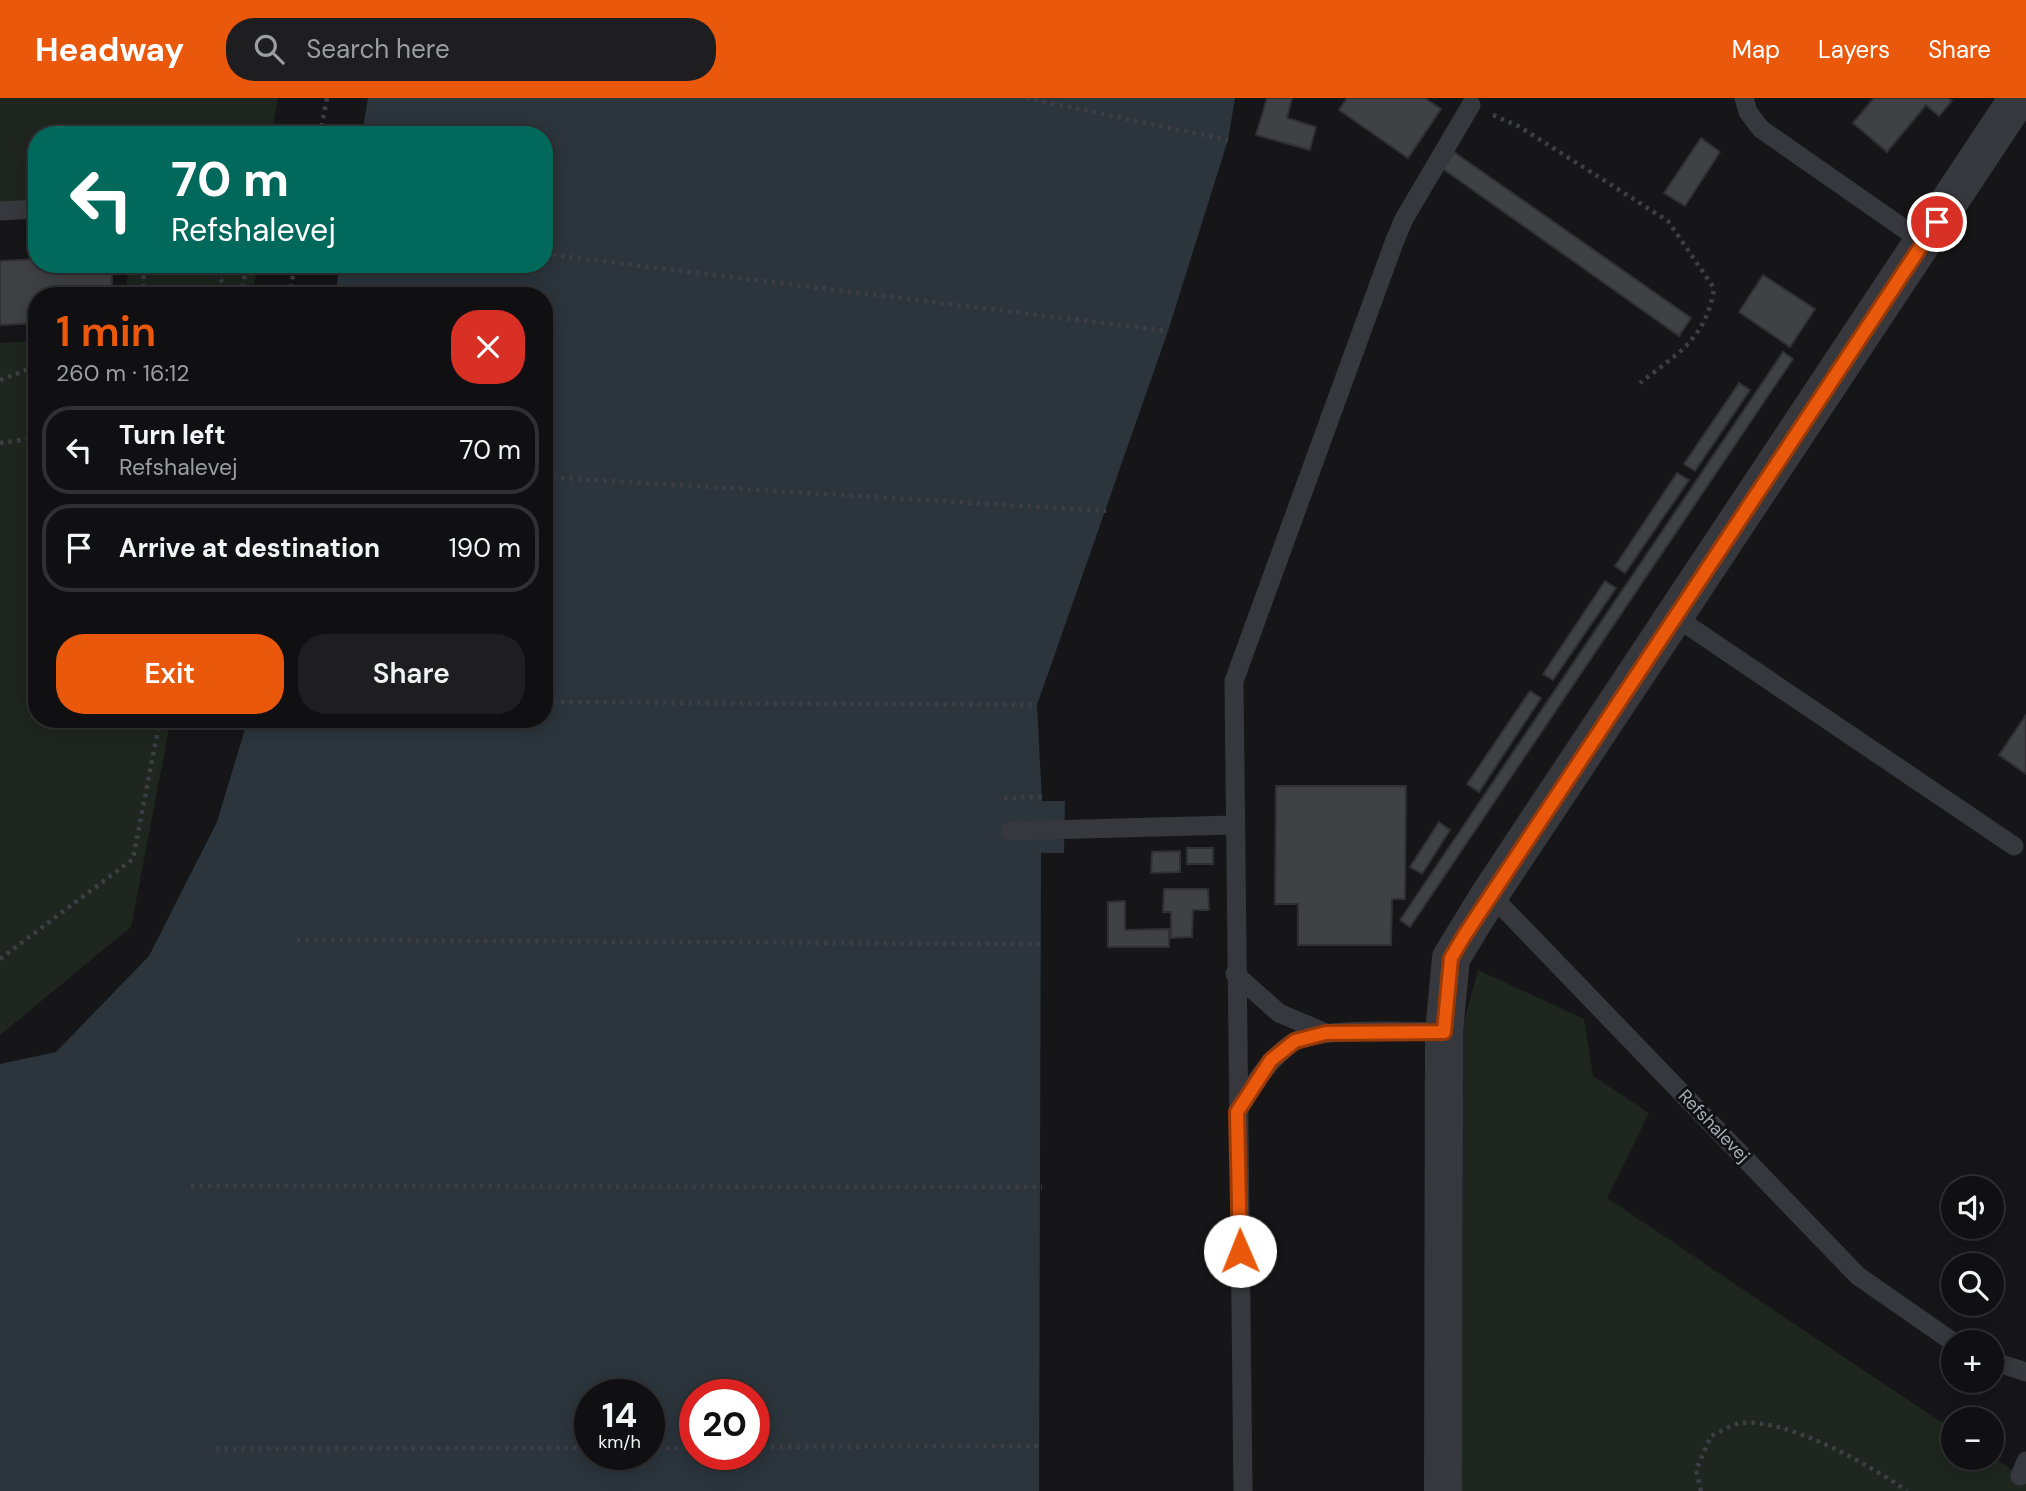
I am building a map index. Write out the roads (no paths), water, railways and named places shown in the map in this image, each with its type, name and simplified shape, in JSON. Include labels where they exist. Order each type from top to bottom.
[{"type":"street","points":[[1443,1491],[1444,1032],[1451,958],[1490,894],[2018,98]]},
{"type":"lane","points":[[1744,98],[1748,112],[1761,129],[1923,242]]},
{"type":"lane","points":[[1243,1491],[1233,825],[1234,681],[1395,240],[1404,219],[1471,105]]},
{"type":"lane","points":[[0,211],[28,209]]},
{"type":"lane","points":[[1674,616],[2014,846]]},
{"type":"lane","points":[[1010,831],[1233,825]]},
{"type":"lane","name":"Refshalevej","points":[[1490,894],[1858,1276],[1941,1334]]},
{"type":"lane","points":[[1235,974],[1279,1013],[1326,1033]]},
{"type":"lane","points":[[1237,1112],[1271,1060],[1295,1041],[1326,1033],[1444,1032]]},
{"type":"lane","points":[[2004,1365],[2026,1372]]}]
